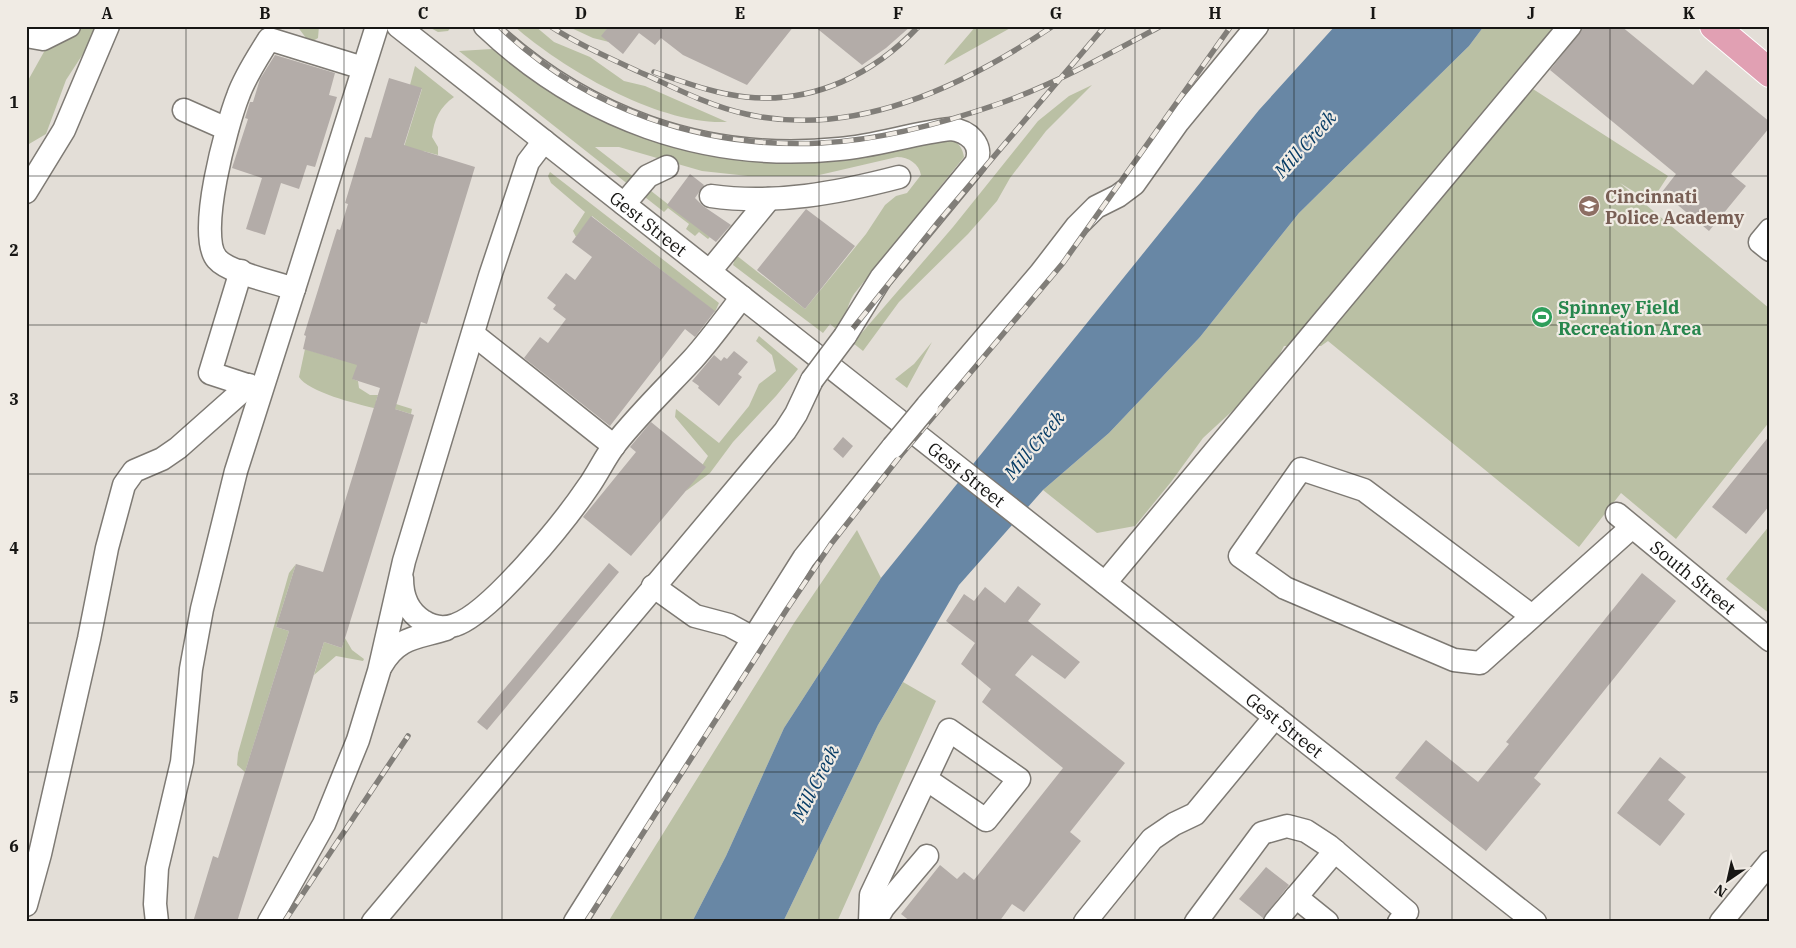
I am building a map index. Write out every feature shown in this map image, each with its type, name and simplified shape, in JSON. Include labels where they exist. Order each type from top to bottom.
[{"type":"main road","points":[[1714,26],[1770,73]]},
{"type":"street","points":[[26,36],[43,39],[69,26]]},
{"type":"street","points":[[26,192],[64,130],[108,26]]},
{"type":"street","points":[[157,922],[156,880],[163,837],[182,762],[189,688],[197,632],[255,387],[294,288],[377,26]]},
{"type":"street","name":"Gest Street","points":[[398,26],[1535,922]]},
{"type":"street","points":[[373,922],[785,431],[796,414],[812,380],[845,336],[881,278],[976,163],[979,152],[972,138],[963,131],[951,129],[841,149],[791,152],[734,148],[690,140],[634,123],[580,98],[532,66],[485,26]]},
{"type":"street","points":[[575,922],[804,558],[893,448],[1040,274],[1085,217],[1102,203],[1118,196],[1134,184],[1178,122],[1257,26]]},
{"type":"street","points":[[1105,583],[1570,26]]},
{"type":"street","points":[[294,288],[241,271],[217,259],[210,243],[213,197],[227,129],[240,91],[269,39],[363,68]]},
{"type":"street","points":[[184,110],[227,129]]},
{"type":"street","points":[[269,922],[296,876],[332,805],[358,740],[379,671],[404,561],[473,334],[528,162],[544,141]]},
{"type":"street","points":[[624,204],[648,176],[667,167]]},
{"type":"street","points":[[712,196],[769,199],[848,189],[898,177]]},
{"type":"street","points":[[710,271],[769,199]]},
{"type":"street","points":[[1770,230],[1760,242],[1770,250]]},
{"type":"street","points":[[241,271],[210,373],[255,387]]},
{"type":"street","points":[[379,671],[388,655],[405,641],[456,625],[490,601],[515,576],[584,492],[614,446],[650,403],[694,358],[742,297]]},
{"type":"street","points":[[473,334],[614,446]]},
{"type":"street","points":[[26,905],[38,862],[89,639],[107,548],[124,484],[134,471],[162,459],[178,448],[255,387]]},
{"type":"street","points":[[1301,469],[1364,490],[1532,616],[1480,663],[1454,660],[1286,588],[1240,556],[1301,469]]},
{"type":"street","name":"South Street","points":[[1532,616],[1624,521],[1770,640]]},
{"type":"street","points":[[404,561],[402,588],[404,599],[413,613],[433,626],[456,625]]},
{"type":"street","points":[[654,586],[695,616],[729,625],[752,638]]},
{"type":"street","points":[[1085,922],[1152,839],[1174,824],[1195,814],[1275,717]]},
{"type":"street","points":[[870,922],[871,895],[926,779]]},
{"type":"street","points":[[1196,922],[1262,834],[1287,826],[1306,831],[1335,851],[1407,912],[1399,922]]},
{"type":"street","points":[[1276,922],[1335,851]]},
{"type":"street","points":[[875,922],[883,908],[927,856]]},
{"type":"street","points":[[1721,922],[1770,862]]},
{"type":"street","points":[[1296,897],[1327,922]]},
{"type":"green space","points":[[77,26],[99,26],[66,80],[46,134],[29,144],[26,150],[26,84],[45,50]]},
{"type":"green space","points":[[297,26],[319,26],[318,38],[313,41],[306,38]]},
{"type":"green space","points":[[427,26],[452,26],[448,31],[438,32]]},
{"type":"green space","points":[[514,26],[535,26],[554,42],[590,57],[624,81],[645,86],[727,122],[700,121],[672,114],[643,105],[614,92],[585,77],[559,60]]},
{"type":"green space","points":[[567,26],[609,26],[602,36],[609,42],[593,38]]},
{"type":"green space","points":[[976,26],[1014,26],[944,65],[947,60]]},
{"type":"green space","name":"Spinney Field Recreation Area","points":[[1484,26],[1568,26],[1519,80],[1668,176],[1651,202],[1620,183],[1770,309],[1770,421],[1676,539],[1621,493],[1579,547],[1328,341],[1321,346],[1284,346],[1267,379],[1203,438],[1171,482],[1135,526],[1097,533],[1043,490],[1109,433],[1200,337],[1299,213],[1469,46]]},
{"type":"green space","points":[[492,49],[535,78],[628,130],[644,138],[674,145],[940,137],[949,139],[959,145],[964,157],[854,294],[840,332],[830,324],[823,333],[733,265],[736,255],[805,309],[866,234],[885,205],[896,196],[907,193],[921,175],[913,162],[906,158],[897,157],[815,176],[748,176],[702,171],[619,147],[595,147],[635,178],[629,185],[459,51]]},
{"type":"green space","points":[[415,66],[454,97],[441,109],[434,125],[432,137],[438,147],[438,155],[423,151],[417,169],[399,163],[422,89],[410,85]]},
{"type":"green space","points":[[1092,85],[1046,131],[1010,178],[997,201],[968,234],[899,302],[863,351],[853,343],[953,227],[1038,121],[1069,96]]},
{"type":"green space","points":[[550,172],[719,303],[715,312],[592,216],[576,237],[573,231],[585,212],[551,183],[548,176]]},
{"type":"green space","points":[[394,175],[413,181],[353,379],[358,381],[359,388],[370,395],[378,395],[376,401],[412,409],[411,414],[376,403],[374,408],[334,397],[312,388],[299,377],[305,349],[338,359]]},
{"type":"green space","points":[[646,187],[710,237],[708,239],[699,232],[695,236],[686,229],[689,224],[668,208],[664,212],[641,194]]},
{"type":"green space","points":[[759,336],[798,369],[776,396],[733,442],[710,473],[686,491],[708,456],[675,417],[676,409],[719,443],[749,406],[759,384],[776,371],[772,355],[756,341]]},
{"type":"green space","points":[[932,342],[907,388],[895,379],[914,364]]},
{"type":"green space","points":[[1770,525],[1770,614],[1726,579]]},
{"type":"green space","points":[[857,530],[881,578],[784,728],[726,856],[692,922],[608,922],[794,623]]},
{"type":"green space","points":[[296,564],[276,627],[289,631],[245,772],[237,765],[238,753],[289,573]]},
{"type":"green space","points":[[345,638],[352,650],[364,659],[363,661],[336,656],[314,675],[324,642],[342,648]]},
{"type":"green space","points":[[903,682],[936,701],[837,922],[783,922],[878,725]]},
{"type":"water","name":"Mill Creek","points":[[1335,26],[1484,26],[1469,46],[1299,213],[1200,337],[1109,433],[1043,490],[959,585],[878,725],[783,922],[692,922],[726,856],[784,728],[881,578],[1259,110]]},
{"type":"building","points":[[609,26],[794,26],[747,85],[683,55],[661,38],[655,45],[639,33],[623,54],[601,36]]},
{"type":"building","points":[[814,26],[911,26],[886,48],[862,65]]},
{"type":"building","name":"Cincinnati Police Academy","points":[[1587,26],[1621,26],[1693,85],[1706,70],[1770,122],[1770,127],[1731,174],[1746,186],[1709,231],[1662,192],[1676,174],[1550,70],[1583,28]]},
{"type":"building","points":[[275,55],[335,73],[329,95],[337,97],[315,167],[307,165],[299,189],[281,183],[265,235],[246,229],[262,178],[232,168],[248,119],[245,118],[250,102],[253,102],[260,79]]},
{"type":"building","points":[[389,78],[422,88],[404,145],[475,167],[427,324],[421,322],[395,409],[414,415],[342,648],[324,642],[237,922],[193,922],[213,856],[218,858],[289,631],[276,627],[296,564],[323,572],[380,388],[352,379],[357,365],[303,349],[306,336],[304,335],[337,229],[340,230],[348,204],[345,203],[365,137],[371,138]]},
{"type":"building","points":[[690,174],[704,185],[695,198],[703,206],[731,225],[716,242],[667,205]]},
{"type":"building","points":[[806,209],[855,246],[805,309],[757,270]]},
{"type":"building","points":[[591,216],[715,311],[695,337],[685,329],[610,426],[524,358],[540,337],[548,343],[566,319],[553,309],[556,305],[547,298],[566,273],[575,280],[592,257],[572,242]]},
{"type":"building","points":[[734,351],[748,362],[738,374],[742,377],[719,406],[692,381],[714,355],[721,361],[724,357],[727,359]]},
{"type":"building","points":[[651,422],[706,467],[631,556],[583,517],[636,452],[630,447]]},
{"type":"building","points":[[1770,435],[1770,505],[1746,534],[1712,507]]},
{"type":"building","points":[[843,437],[853,446],[843,458],[833,449]]},
{"type":"building","points":[[609,563],[619,572],[487,730],[477,722]]},
{"type":"building","points":[[1642,573],[1676,601],[1534,778],[1541,784],[1486,851],[1395,778],[1426,740],[1478,782],[1509,744],[1506,742]]},
{"type":"building","points":[[1018,586],[1041,604],[1028,621],[1080,662],[1065,679],[1032,655],[1015,675],[1125,763],[1070,832],[1081,841],[1024,912],[1012,904],[999,922],[911,922],[901,914],[940,865],[957,879],[964,872],[974,880],[1063,768],[982,702],[991,689],[961,664],[975,643],[946,621],[964,594],[974,601],[985,587],[1005,603]]},
{"type":"building","points":[[1660,757],[1686,777],[1668,800],[1685,814],[1660,846],[1617,813]]},
{"type":"building","points":[[1266,867],[1289,885],[1263,918],[1239,899]]},
{"type":"railway","points":[[499,26],[532,55],[569,80],[607,101],[648,118],[690,131],[733,139],[777,143],[821,143],[866,138],[912,129],[957,117],[1022,95],[1083,68],[1161,26]]},
{"type":"railway","points":[[550,26],[596,52],[707,102],[746,114],[787,120],[827,119],[868,113],[907,102],[983,69],[1053,26]]},
{"type":"railway","points":[[654,72],[700,87],[734,95],[771,98],[795,96],[841,82],[862,71],[883,58],[919,26]]},
{"type":"railway","points":[[846,337],[939,221],[1105,26]]},
{"type":"railway","points":[[586,922],[787,609],[831,544],[901,455],[1063,263],[1231,26]]},
{"type":"railway","points":[[284,922],[408,736]]},
{"type":"place","name":"Cincinnati Police Academy","points":[[1589,206]]},
{"type":"place","name":"Spinney Field Recreation Area","points":[[1542,317]]}]
